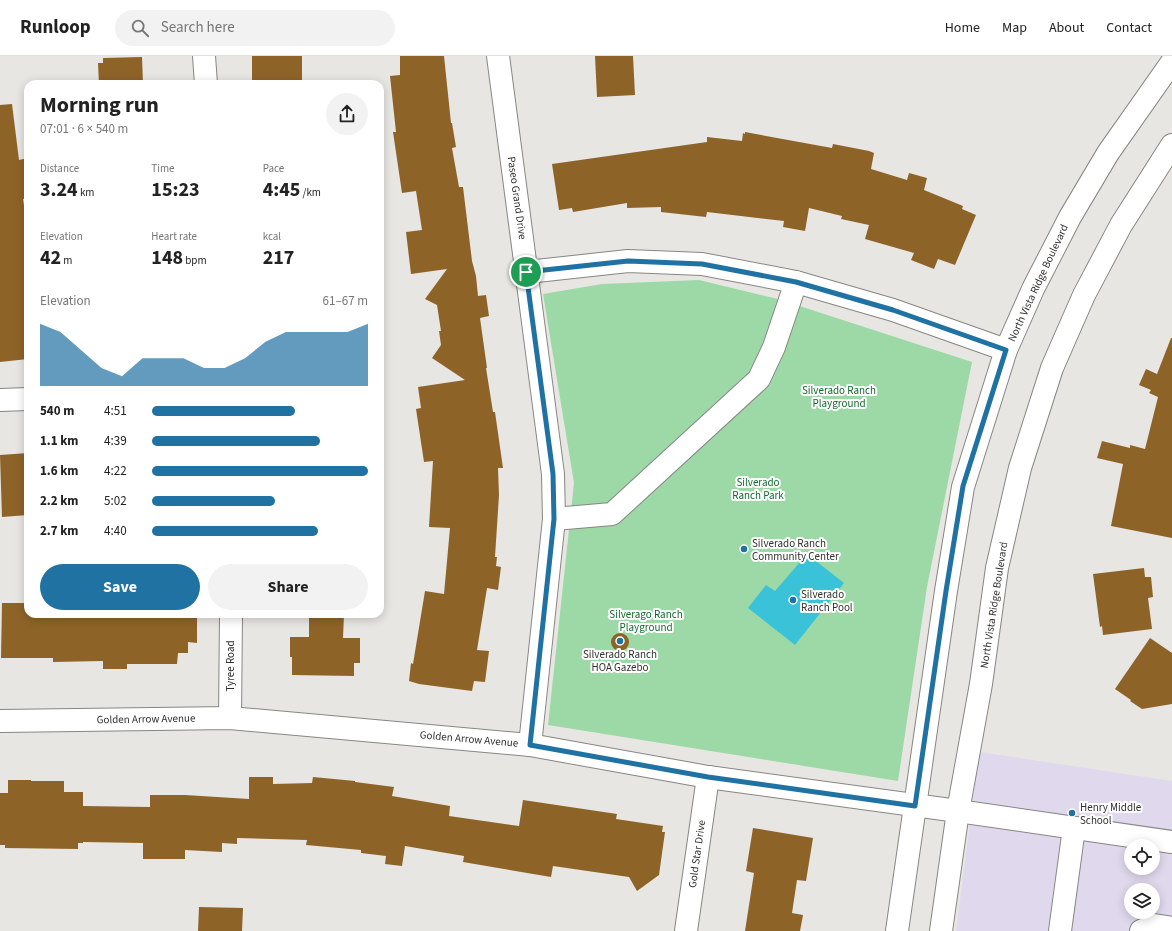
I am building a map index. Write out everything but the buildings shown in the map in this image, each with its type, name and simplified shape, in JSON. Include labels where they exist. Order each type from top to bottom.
[{"type":"street","points":[[204,56],[206,80]]},
{"type":"street","name":"Paseo Grand Drive","points":[[498,56],[553,474],[554,519],[530,745]]},
{"type":"street","name":"North Vista Ridge Boulevard","points":[[897,931],[946,591],[963,486],[1006,350],[1033,289],[1070,217],[1108,153],[1172,62]]},
{"type":"street","name":"North Vista Ridge Boulevard","points":[[941,931],[958,811],[981,684],[998,568],[1020,468],[1052,368],[1084,295],[1121,225],[1172,145]]},
{"type":"street","points":[[526,272],[628,261],[702,264],[796,282],[893,310],[1006,350]]},
{"type":"street","points":[[554,519],[612,514],[759,379],[774,347],[796,282]]},
{"type":"street","points":[[0,400],[24,398]]},
{"type":"street","name":"Tyree Road","points":[[230,718],[231,618]]},
{"type":"street","name":"Golden Arrow Avenue","points":[[0,721],[230,718],[530,745],[708,777],[1172,842]]},
{"type":"street","name":"Gold Star Drive","points":[[686,931],[708,777]]},
{"type":"street","points":[[1060,931],[1074,828]]},
{"type":"street","points":[[1141,931],[1154,925],[1172,928]]},
{"type":"shaded area","name":"Henry Middle School","points":[[979,752],[1172,781],[1172,931],[956,931]]},
{"type":"green space","name":"Silverado Ranch Park","points":[[699,280],[778,299],[972,362],[927,587],[898,781],[548,725],[574,483],[543,294],[602,284]]},
{"type":"water","name":"Silverado Ranch Pool","points":[[807,554],[844,583],[795,645],[748,608],[766,585],[775,591]]},
{"type":"place","name":"Silverado Ranch Community Center","points":[[744,549]]},
{"type":"place","name":"Silverado Ranch Pool","points":[[793,600]]},
{"type":"place","name":"Silverado Ranch HOA Gazebo","points":[[620,641]]},
{"type":"place","name":"Henry Middle School","points":[[1072,813]]},
{"type":"route","points":[[628,261],[702,264],[796,282],[893,310],[1006,350],[963,486],[946,591],[915,806],[708,777],[530,745],[554,519],[553,474],[526,272],[628,261]]},
{"type":"park label","name":"Silverado Ranch Playground","points":[[839,396]]},
{"type":"park label","name":"Silverago Ranch Playground","points":[[646,620]]}]
